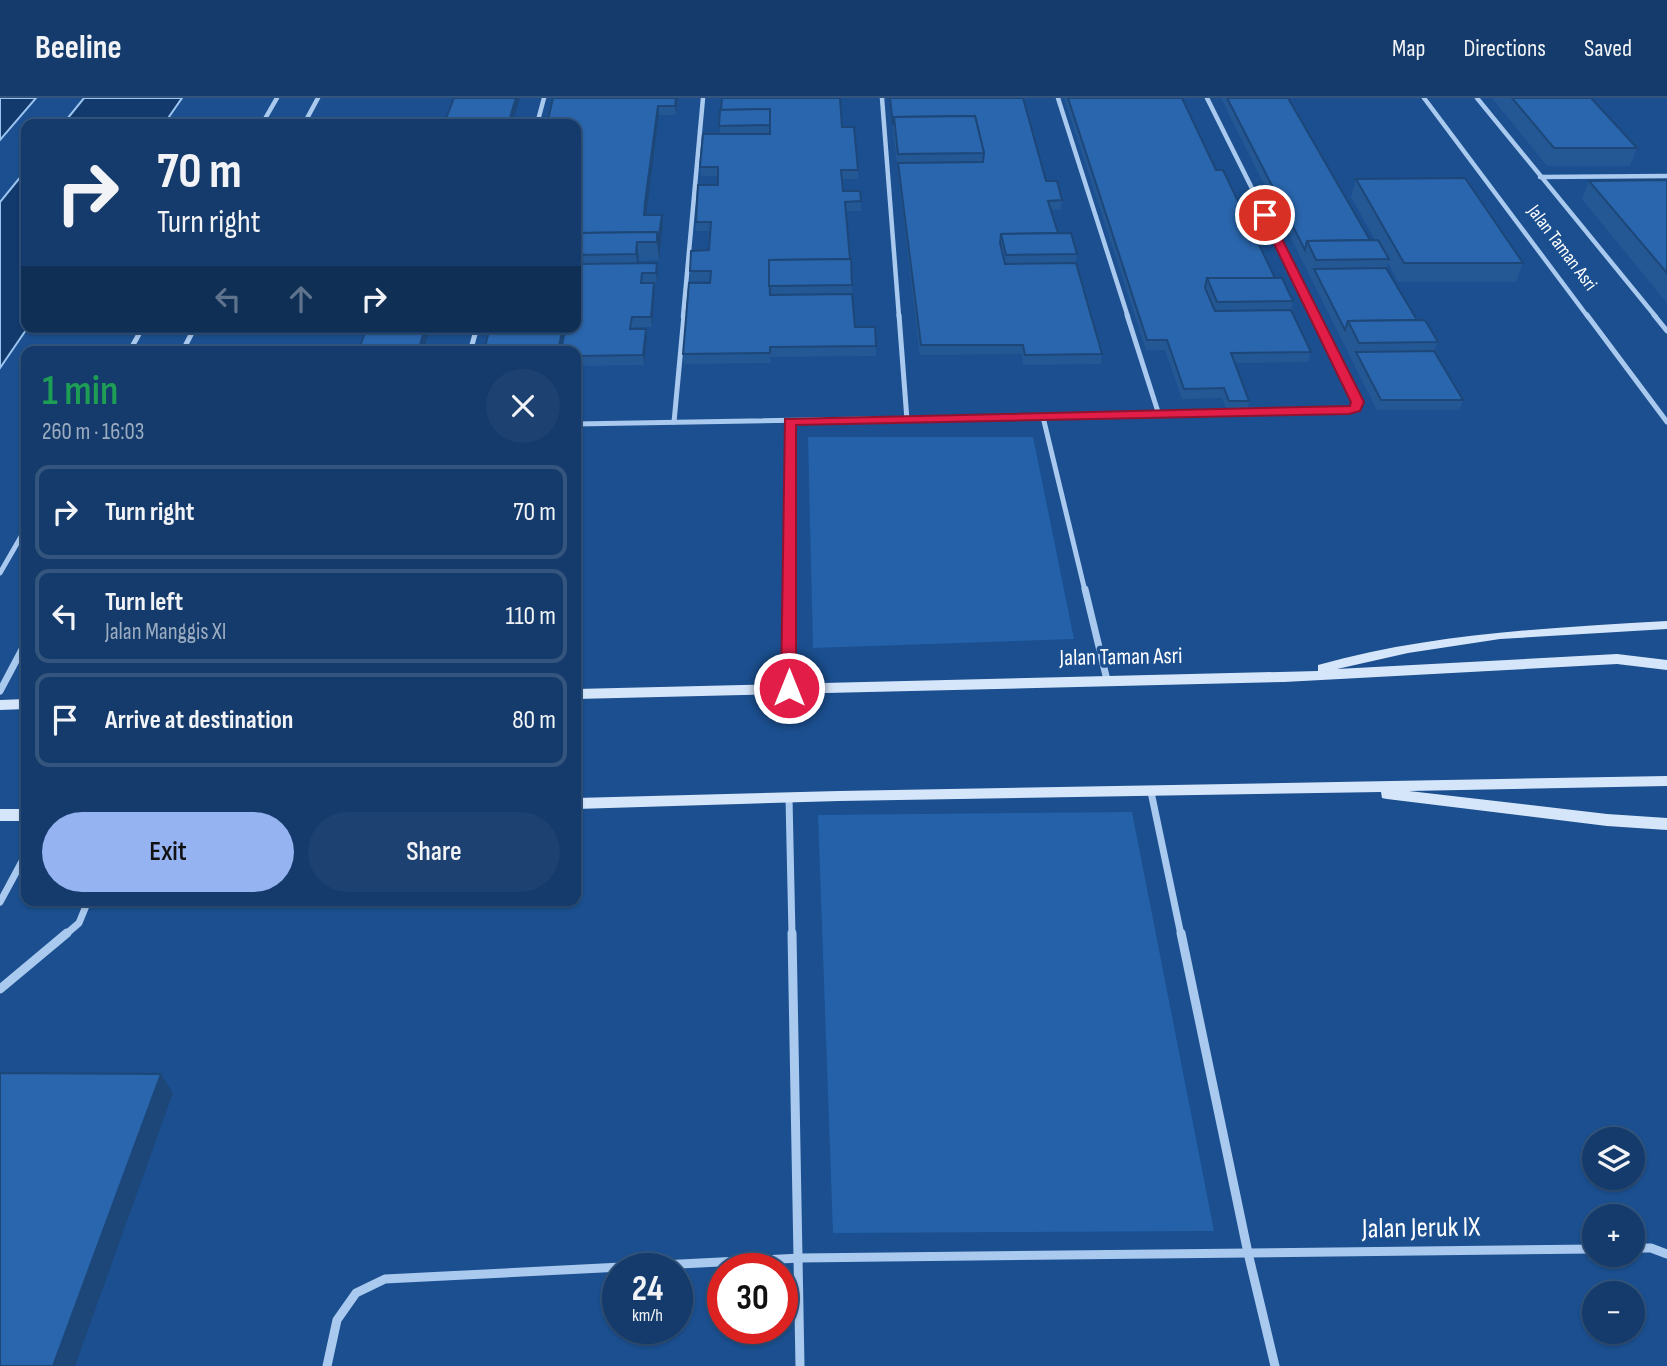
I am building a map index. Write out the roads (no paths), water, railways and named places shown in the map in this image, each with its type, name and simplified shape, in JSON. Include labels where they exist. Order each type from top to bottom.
[{"type":"main road","points":[[1284,677],[1408,649],[1500,635],[1667,625]]},
{"type":"main road","name":"Jalan Taman Asri","points":[[581,694],[1284,677],[1617,659],[1667,665]]},
{"type":"main road","points":[[0,705],[21,704]]},
{"type":"main road","points":[[581,804],[1667,781]]},
{"type":"main road","points":[[1335,788],[1607,820],[1667,824]]},
{"type":"main road","points":[[0,815],[21,815]]},
{"type":"street","points":[[265,119],[277,98]]},
{"type":"street","points":[[307,119],[318,98]]},
{"type":"street","points":[[538,119],[544,98]]},
{"type":"street","points":[[674,422],[703,98]]},
{"type":"street","points":[[883,98],[906,420]]},
{"type":"street","points":[[1058,98],[1159,415]]},
{"type":"street","points":[[581,424],[1159,415],[1349,411],[1356,408],[1357,402],[1207,98]]},
{"type":"street","name":"Jalan Taman Asri","points":[[1424,98],[1667,422]]},
{"type":"street","name":"Jalan Taman Asri","points":[[1477,98],[1667,331]]},
{"type":"street","points":[[1540,177],[1667,176]]},
{"type":"street","points":[[1043,417],[1107,680]]},
{"type":"street","points":[[789,422],[789,688]]},
{"type":"street","points":[[0,573],[21,537]]},
{"type":"street","points":[[0,691],[21,651]]},
{"type":"street","points":[[1151,792],[1248,1253],[1275,1366]]},
{"type":"street","points":[[789,798],[800,1366]]},
{"type":"street","points":[[0,902],[21,864]]},
{"type":"street","points":[[0,989],[79,923],[86,906]]},
{"type":"street","points":[[1645,1248],[1667,1254]]},
{"type":"street","name":"Jalan Jeruk IX","points":[[327,1366],[337,1321],[356,1293],[385,1279],[800,1258],[1582,1249]]}]
